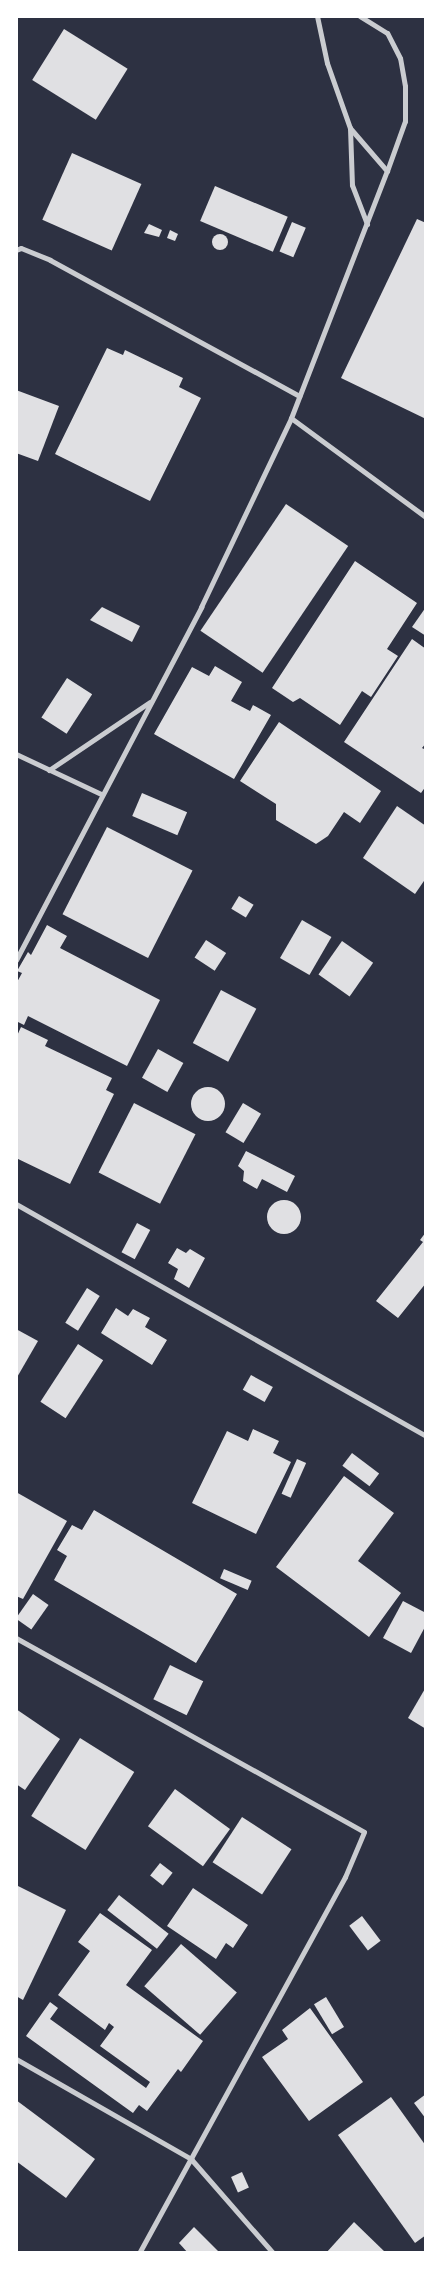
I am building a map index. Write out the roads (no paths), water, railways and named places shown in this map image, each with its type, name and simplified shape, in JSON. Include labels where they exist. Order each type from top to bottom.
[{"type":"street","points":[[317,16],[327,64],[350,128],[352,185],[367,224]]},
{"type":"street","points":[[16,960],[201,607],[290,418],[387,172],[405,121],[405,86],[400,58],[387,34],[360,16]]},
{"type":"street","points":[[350,128],[387,172]]},
{"type":"street","points":[[16,250],[22,248],[50,260],[299,396]]},
{"type":"street","points":[[290,418],[426,517]]},
{"type":"street","points":[[49,770],[150,702]]},
{"type":"street","points":[[16,754],[102,794]]},
{"type":"street","points":[[16,1204],[426,1436]]},
{"type":"street","points":[[16,1638],[364,1832],[345,1877],[139,2253]]},
{"type":"street","points":[[16,2059],[191,2159],[273,2253]]}]
